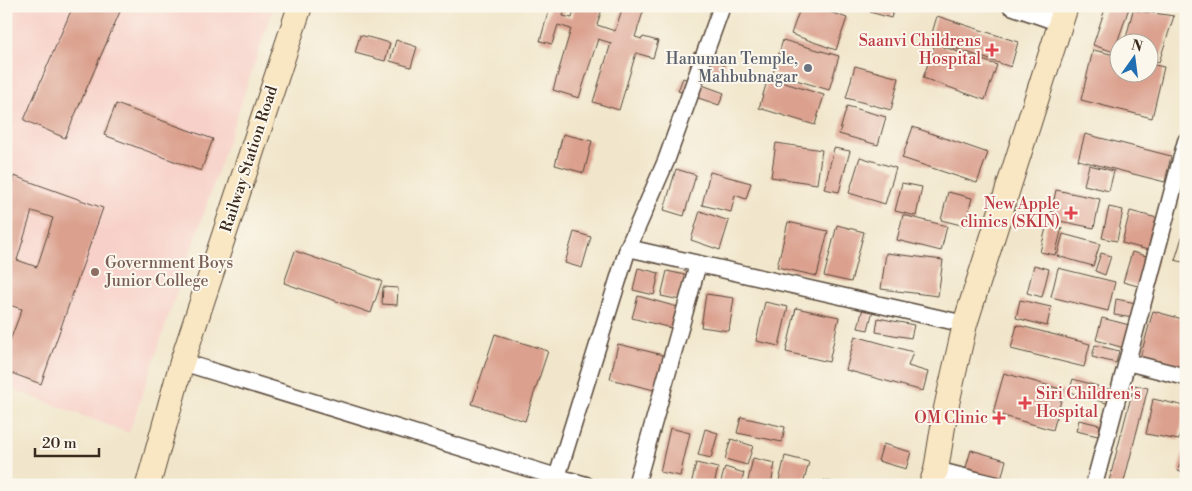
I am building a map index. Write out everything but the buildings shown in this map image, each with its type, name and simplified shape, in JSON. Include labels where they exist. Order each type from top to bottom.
[{"type":"street","name":"Railway Station Road","points":[[148,485],[182,362],[300,6]]},
{"type":"street","points":[[557,481],[628,248],[666,161],[722,6]]},
{"type":"street","points":[[996,485],[934,477],[946,408],[965,324],[1063,15],[1011,6]]},
{"type":"street","points":[[1094,485],[1186,141]]},
{"type":"street","points":[[628,248],[965,324]]},
{"type":"street","points":[[636,485],[698,264]]},
{"type":"street","points":[[182,362],[557,481],[586,485]]},
{"type":"street","points":[[1127,362],[1186,377]]},
{"type":"shaded area","name":"Government Boys Junior College","points":[[6,6],[274,6],[129,433],[6,387]]},
{"type":"place","name":"Saanvi Childrens Hospital","points":[[992,50]]},
{"type":"place","name":"Hanuman Temple, Mahbubnagar","points":[[808,68]]},
{"type":"place","name":"New Apple clinics (SKIN)","points":[[1071,213]]},
{"type":"place","name":"Government Boys Junior College","points":[[95,272]]},
{"type":"place","name":"Siri Children's Hospital","points":[[1025,403]]},
{"type":"place","name":"OM Clinic","points":[[999,418]]}]
